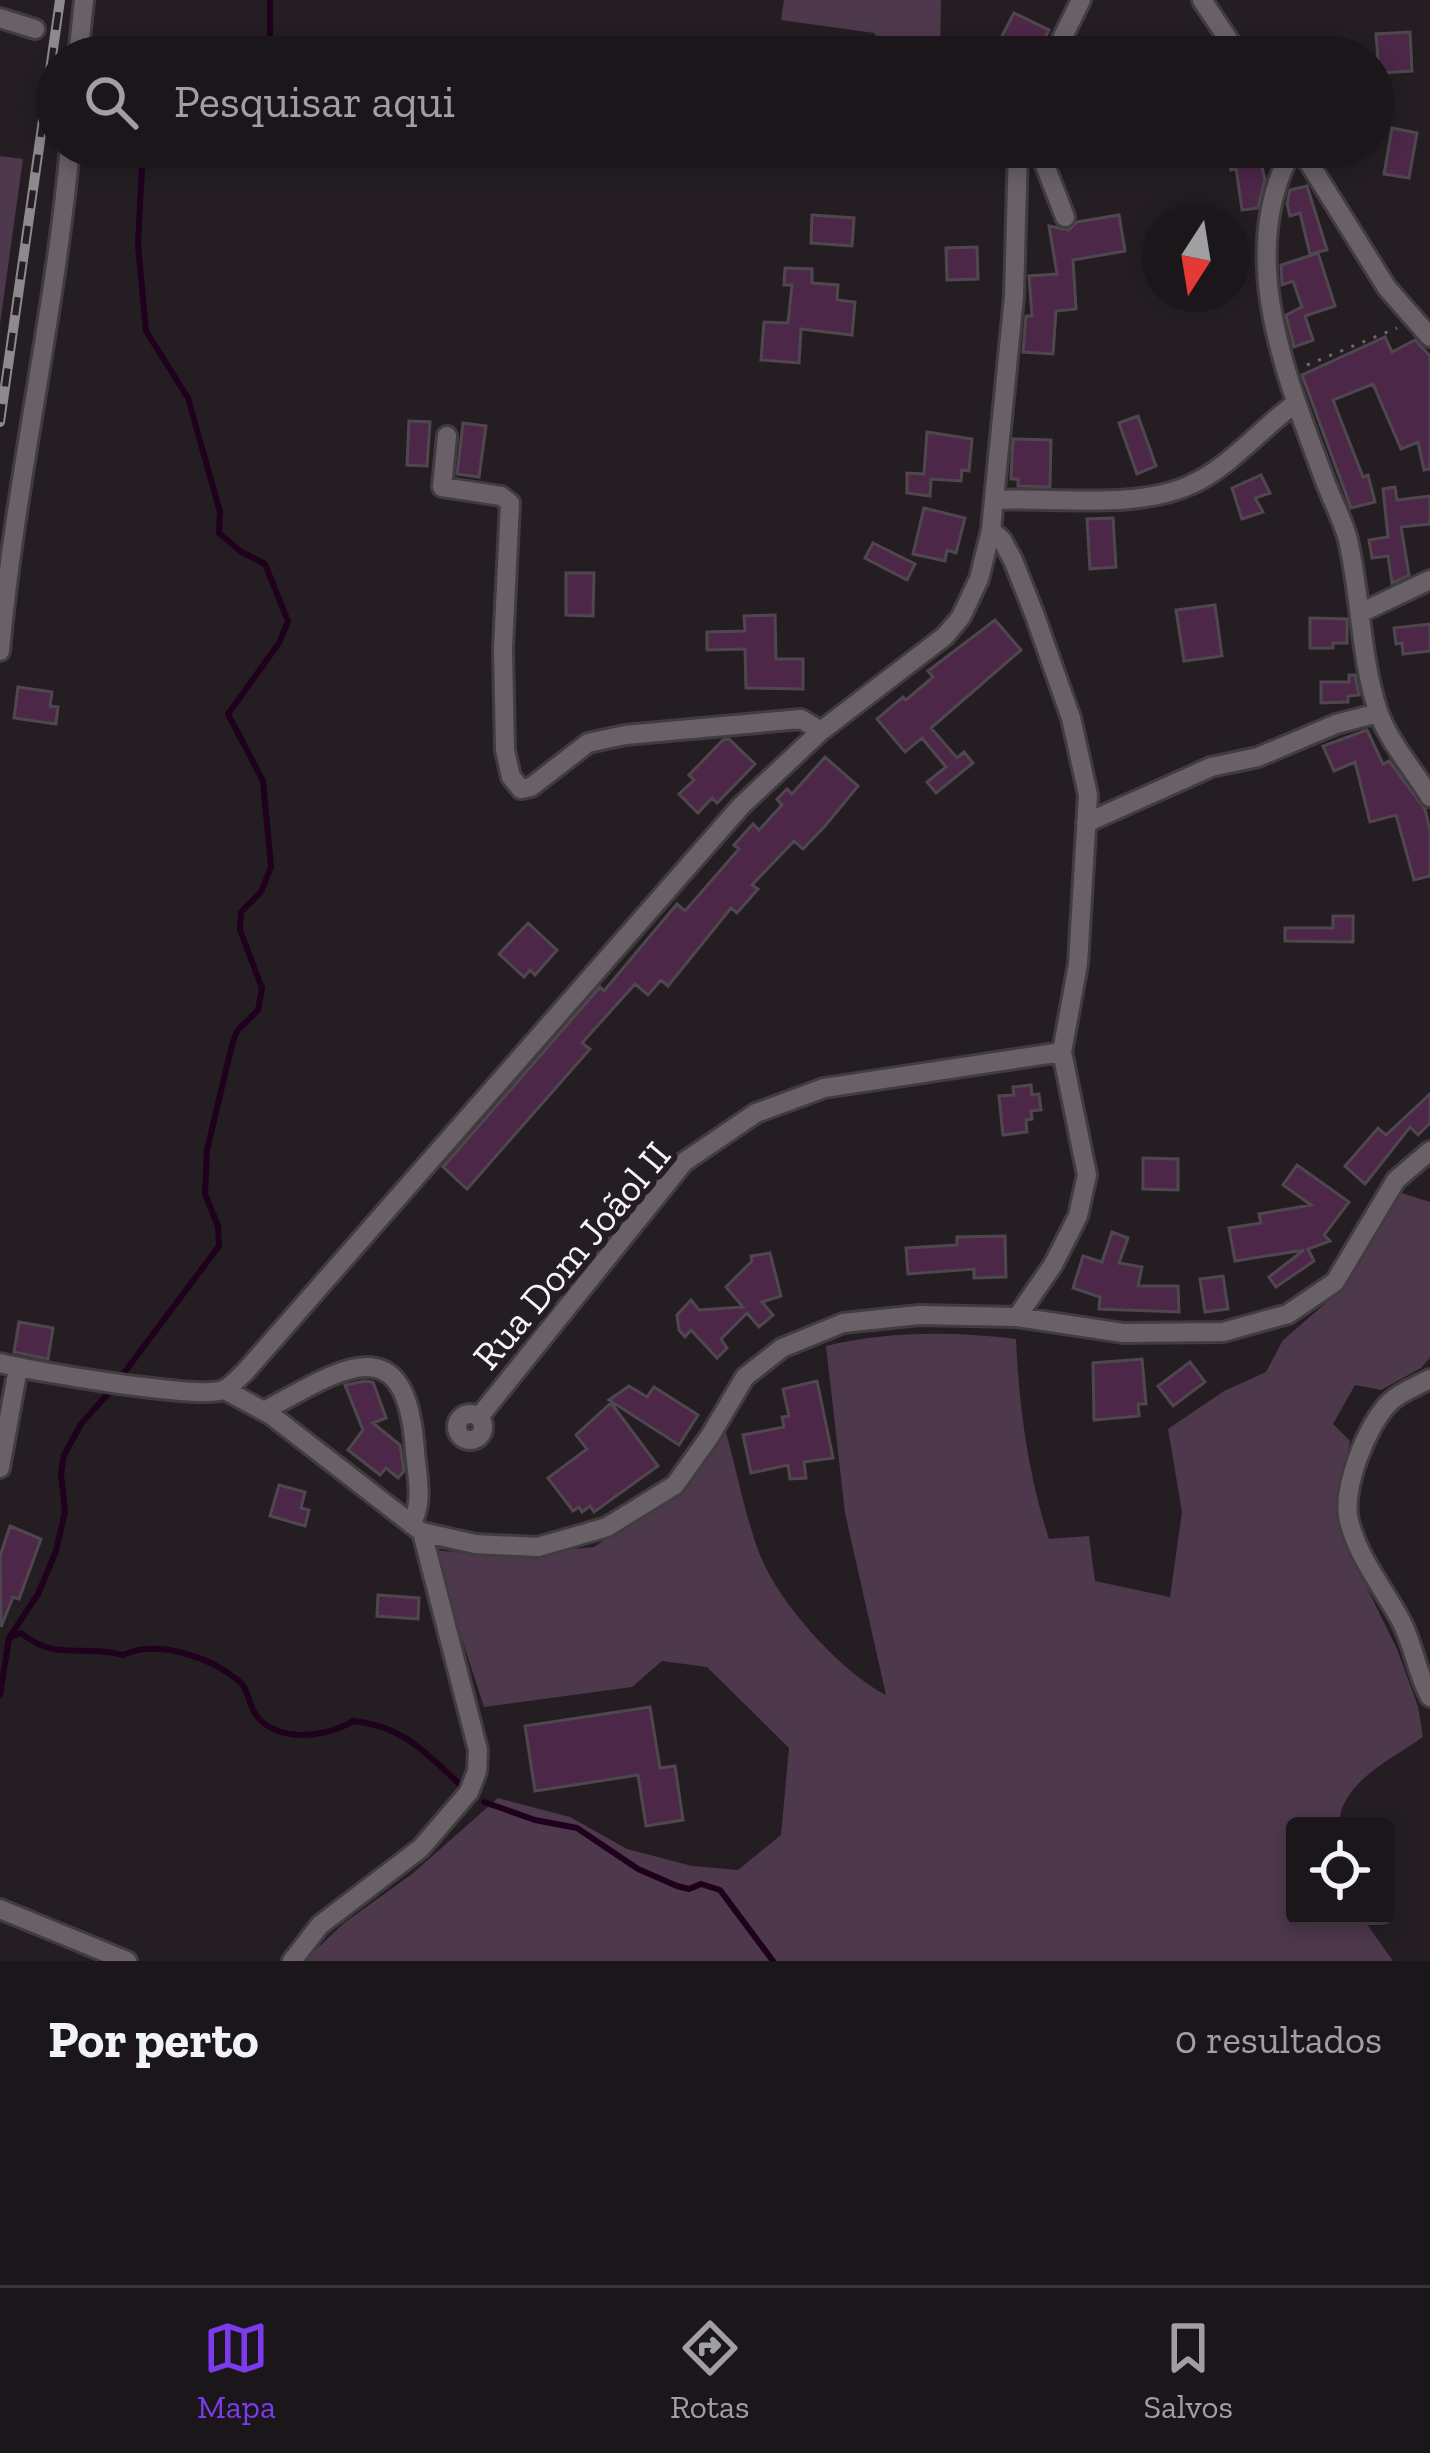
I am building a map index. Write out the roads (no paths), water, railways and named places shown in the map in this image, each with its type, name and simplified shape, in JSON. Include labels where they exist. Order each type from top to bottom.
[{"type":"street","points":[[80,36],[84,0]]},
{"type":"street","points":[[1063,36],[1081,0]]},
{"type":"street","points":[[1202,0],[1226,36]]},
{"type":"street","points":[[0,19],[35,29]]},
{"type":"street","points":[[0,651],[8,560],[67,168]]},
{"type":"street","points":[[0,1468],[9,1365],[209,1393],[224,1390],[245,1372],[741,806],[821,731],[945,636],[961,616],[979,579],[995,500],[1014,296],[1017,168]]},
{"type":"street","points":[[1046,168],[1065,217]]},
{"type":"street","points":[[1287,168],[1274,194],[1265,270],[1271,313],[1296,404],[1347,537],[1378,713],[1430,797]]},
{"type":"street","points":[[1310,168],[1387,288],[1430,337]]},
{"type":"street","points":[[995,500],[1130,497],[1182,488],[1296,404]]},
{"type":"street","points":[[447,436],[442,487],[501,496],[510,503],[503,648],[505,750],[511,777],[521,789],[532,787],[588,742],[801,719],[821,731]]},
{"type":"street","points":[[991,530],[1003,540],[1013,560],[1071,718],[1088,795],[1078,964],[1062,1052],[1087,1175],[1078,1216],[1053,1265],[1017,1317]]},
{"type":"street","points":[[1360,613],[1430,580]]},
{"type":"street","points":[[1086,824],[1210,767],[1258,757],[1336,724],[1378,713]]},
{"type":"street","name":"Rua Dom Joãol II","points":[[479,1417],[684,1162],[756,1113],[824,1088],[1062,1052]]},
{"type":"street","points":[[224,1390],[264,1411],[416,1528],[475,1544],[538,1546],[608,1527],[675,1485],[745,1377],[782,1348],[843,1323],[919,1315],[1017,1317],[1123,1333],[1223,1332],[1288,1314],[1335,1282],[1396,1180],[1430,1150]]},
{"type":"street","points":[[264,1411],[341,1369],[358,1365],[395,1378],[407,1393],[419,1505],[416,1528],[478,1750],[478,1771],[469,1792],[421,1848],[320,1924],[292,1961]]},
{"type":"street","points":[[1430,1379],[1393,1398],[1374,1420],[1360,1450],[1348,1518],[1368,1566],[1404,1624],[1418,1677],[1430,1696]]},
{"type":"street","points":[[0,1910],[127,1961]]},
{"type":"waterway","points":[[270,0],[270,36]]},
{"type":"waterway","points":[[121,1377],[219,1246],[218,1226],[205,1194],[207,1150],[232,1045],[237,1031],[258,1010],[262,988],[240,930],[241,912],[261,892],[271,867],[263,781],[228,714],[279,643],[288,621],[265,564],[219,533],[220,512],[188,398],[146,331],[138,245],[142,168]]},
{"type":"waterway","points":[[0,1695],[9,1638],[38,1594],[56,1551],[65,1512],[64,1455],[81,1424],[113,1388]]},
{"type":"waterway","points":[[11,1637],[21,1633],[58,1650],[123,1655],[152,1649],[199,1658],[239,1681],[256,1715],[276,1730],[316,1734],[353,1721],[388,1729],[415,1745],[466,1790]]},
{"type":"waterway","points":[[484,1802],[535,1820],[577,1828],[638,1869],[677,1886],[689,1889],[701,1884],[720,1890],[773,1961]]},
{"type":"railway","points":[[55,36],[60,0]]},
{"type":"railway","points":[[0,422],[36,168]]}]
